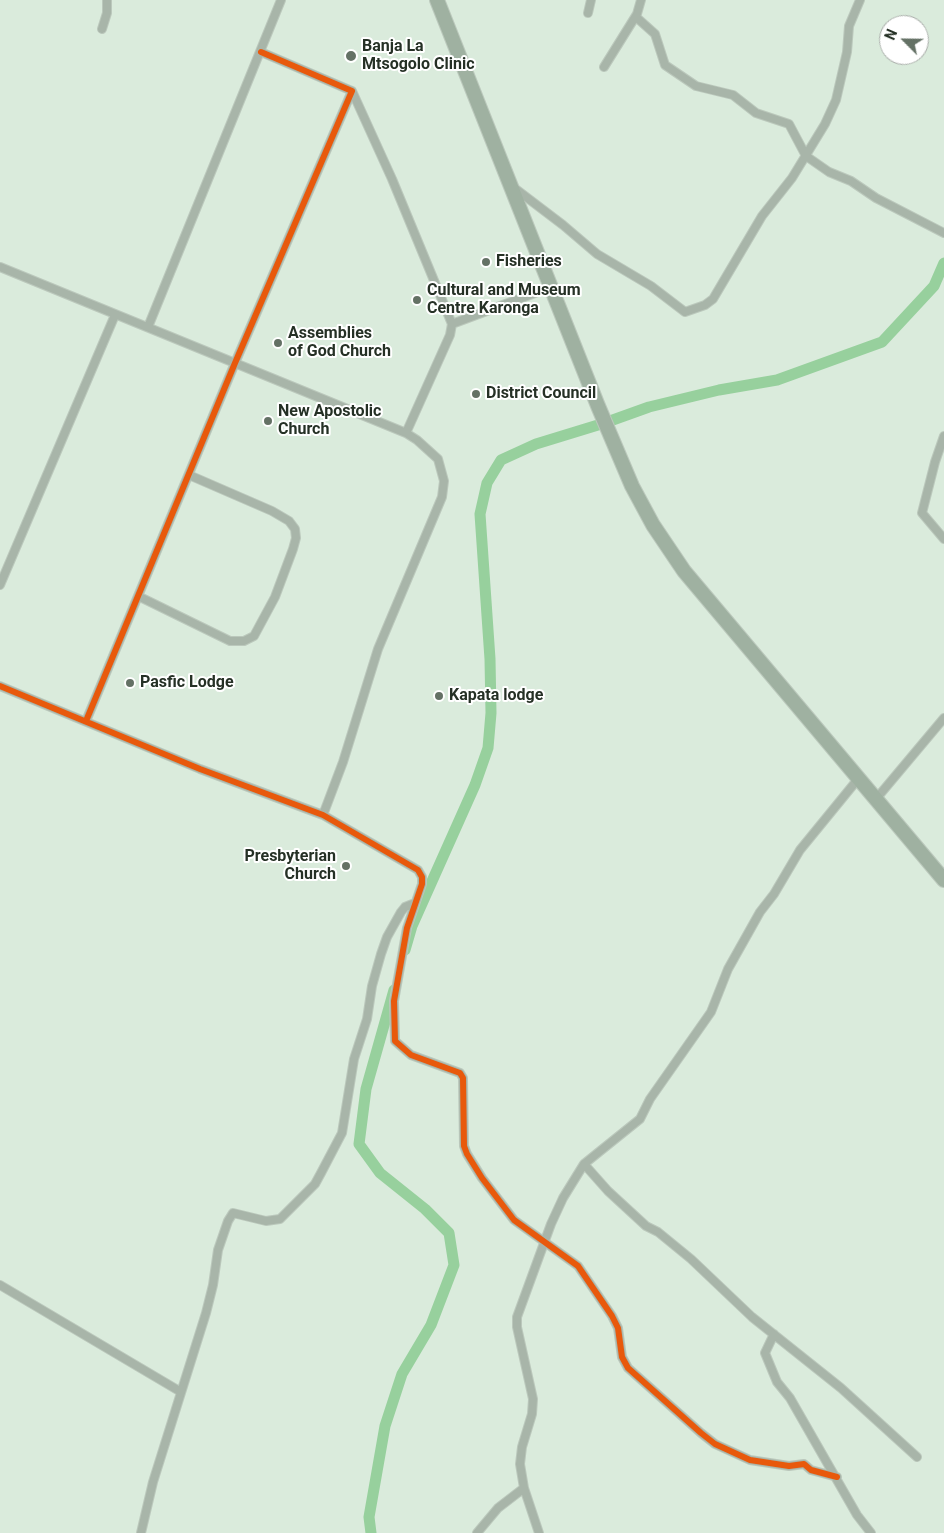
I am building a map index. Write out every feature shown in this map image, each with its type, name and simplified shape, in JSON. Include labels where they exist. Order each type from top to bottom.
[{"type":"highway","points":[[437,0],[598,406],[645,509],[684,570],[944,880]]},
{"type":"street","points":[[102,29],[107,13],[107,0]]},
{"type":"street","points":[[148,327],[281,0]]},
{"type":"street","points":[[588,13],[591,0]]},
{"type":"street","points":[[604,67],[636,17],[640,0]]},
{"type":"street","points":[[511,186],[564,225],[597,254],[651,286],[688,312],[705,305],[713,299],[762,216],[792,178],[825,124],[836,100],[847,52],[849,26],[860,0]]},
{"type":"street","points":[[636,17],[655,34],[665,65],[696,86],[733,95],[756,113],[789,124],[806,156],[829,172],[851,181],[876,198],[944,233]]},
{"type":"street","points":[[261,52],[352,91],[392,179],[452,324],[450,335],[406,433]]},
{"type":"street","points":[[86,721],[190,475],[234,363],[352,91]]},
{"type":"street","points":[[1,270],[148,327],[406,433],[417,440],[438,459],[444,481],[442,497],[378,649],[323,816]]},
{"type":"street","points":[[452,324],[551,287]]},
{"type":"street","points":[[0,585],[115,314]]},
{"type":"street","points":[[944,436],[922,512],[944,539]]},
{"type":"street","points":[[138,596],[230,641],[244,641],[254,636],[275,597],[295,544],[295,529],[289,521],[272,511],[190,475]]},
{"type":"street","points":[[0,686],[323,816],[418,870],[422,877],[422,884],[415,903],[401,958],[394,1002],[395,1041],[411,1055],[460,1073],[463,1078],[463,1130],[467,1154],[508,1214],[544,1242],[574,1261],[599,1294],[618,1328],[622,1357],[628,1368],[701,1433],[715,1444],[750,1460],[789,1466],[804,1464],[811,1470],[837,1477]]},
{"type":"street","points":[[876,800],[944,718]]},
{"type":"street","points":[[539,1533],[524,1488],[520,1464],[522,1446],[532,1414],[533,1400],[517,1327],[517,1317],[544,1242],[563,1198],[584,1164],[640,1119],[650,1099],[711,1012],[728,969],[760,912],[774,894],[800,850],[858,779]]},
{"type":"street","points":[[141,1533],[153,1482],[213,1285],[218,1250],[231,1215],[242,1214],[266,1221],[280,1219],[315,1184],[339,1140],[354,1059],[370,1008],[375,972],[387,937],[405,907],[415,903]]},
{"type":"street","points":[[584,1164],[608,1191],[646,1226],[658,1232],[680,1249],[752,1317],[836,1384],[917,1457]]},
{"type":"street","points":[[0,1285],[181,1392]]},
{"type":"street","points":[[774,1334],[765,1351],[767,1361],[777,1382],[790,1398],[837,1477],[857,1515],[871,1533]]},
{"type":"street","points":[[477,1533],[498,1508],[524,1488]]},
{"type":"waterway","points":[[610,421],[649,407],[719,390],[777,380],[882,342],[934,286],[944,263]]},
{"type":"waterway","points":[[405,950],[412,926],[475,785],[488,748],[491,713],[490,659],[480,514],[487,483],[501,460],[536,444],[598,425]]},
{"type":"waterway","points":[[371,1533],[369,1517],[385,1426],[402,1374],[431,1325],[454,1265],[449,1233],[425,1209],[380,1173],[359,1144],[366,1089],[394,990]]},
{"type":"cycle path","points":[[86,721],[235,363],[352,91],[261,52]]},
{"type":"cycle path","points":[[0,686],[200,769],[323,815],[418,870],[422,877],[422,884],[407,928],[394,1001],[395,1041],[411,1055],[460,1073],[463,1078],[464,1146],[482,1178],[514,1220],[578,1266],[618,1328],[622,1357],[628,1368],[701,1433],[715,1444],[750,1460],[789,1466],[804,1464],[811,1470],[837,1477]]},
{"type":"place","name":"Banja La Mtsogolo Clinic","points":[[351,56]]},
{"type":"place","name":"Fisheries","points":[[486,262]]},
{"type":"place","name":"Cultural and Museum Centre Karonga","points":[[417,300]]},
{"type":"place","name":"Assemblies of God Church","points":[[278,343]]},
{"type":"place","name":"District Council","points":[[476,394]]},
{"type":"place","name":"New Apostolic Church","points":[[268,421]]},
{"type":"place","name":"Pasfic Lodge","points":[[130,683]]},
{"type":"place","name":"Kapata lodge","points":[[439,696]]},
{"type":"place","name":"Presbyterian Church","points":[[346,866]]}]
